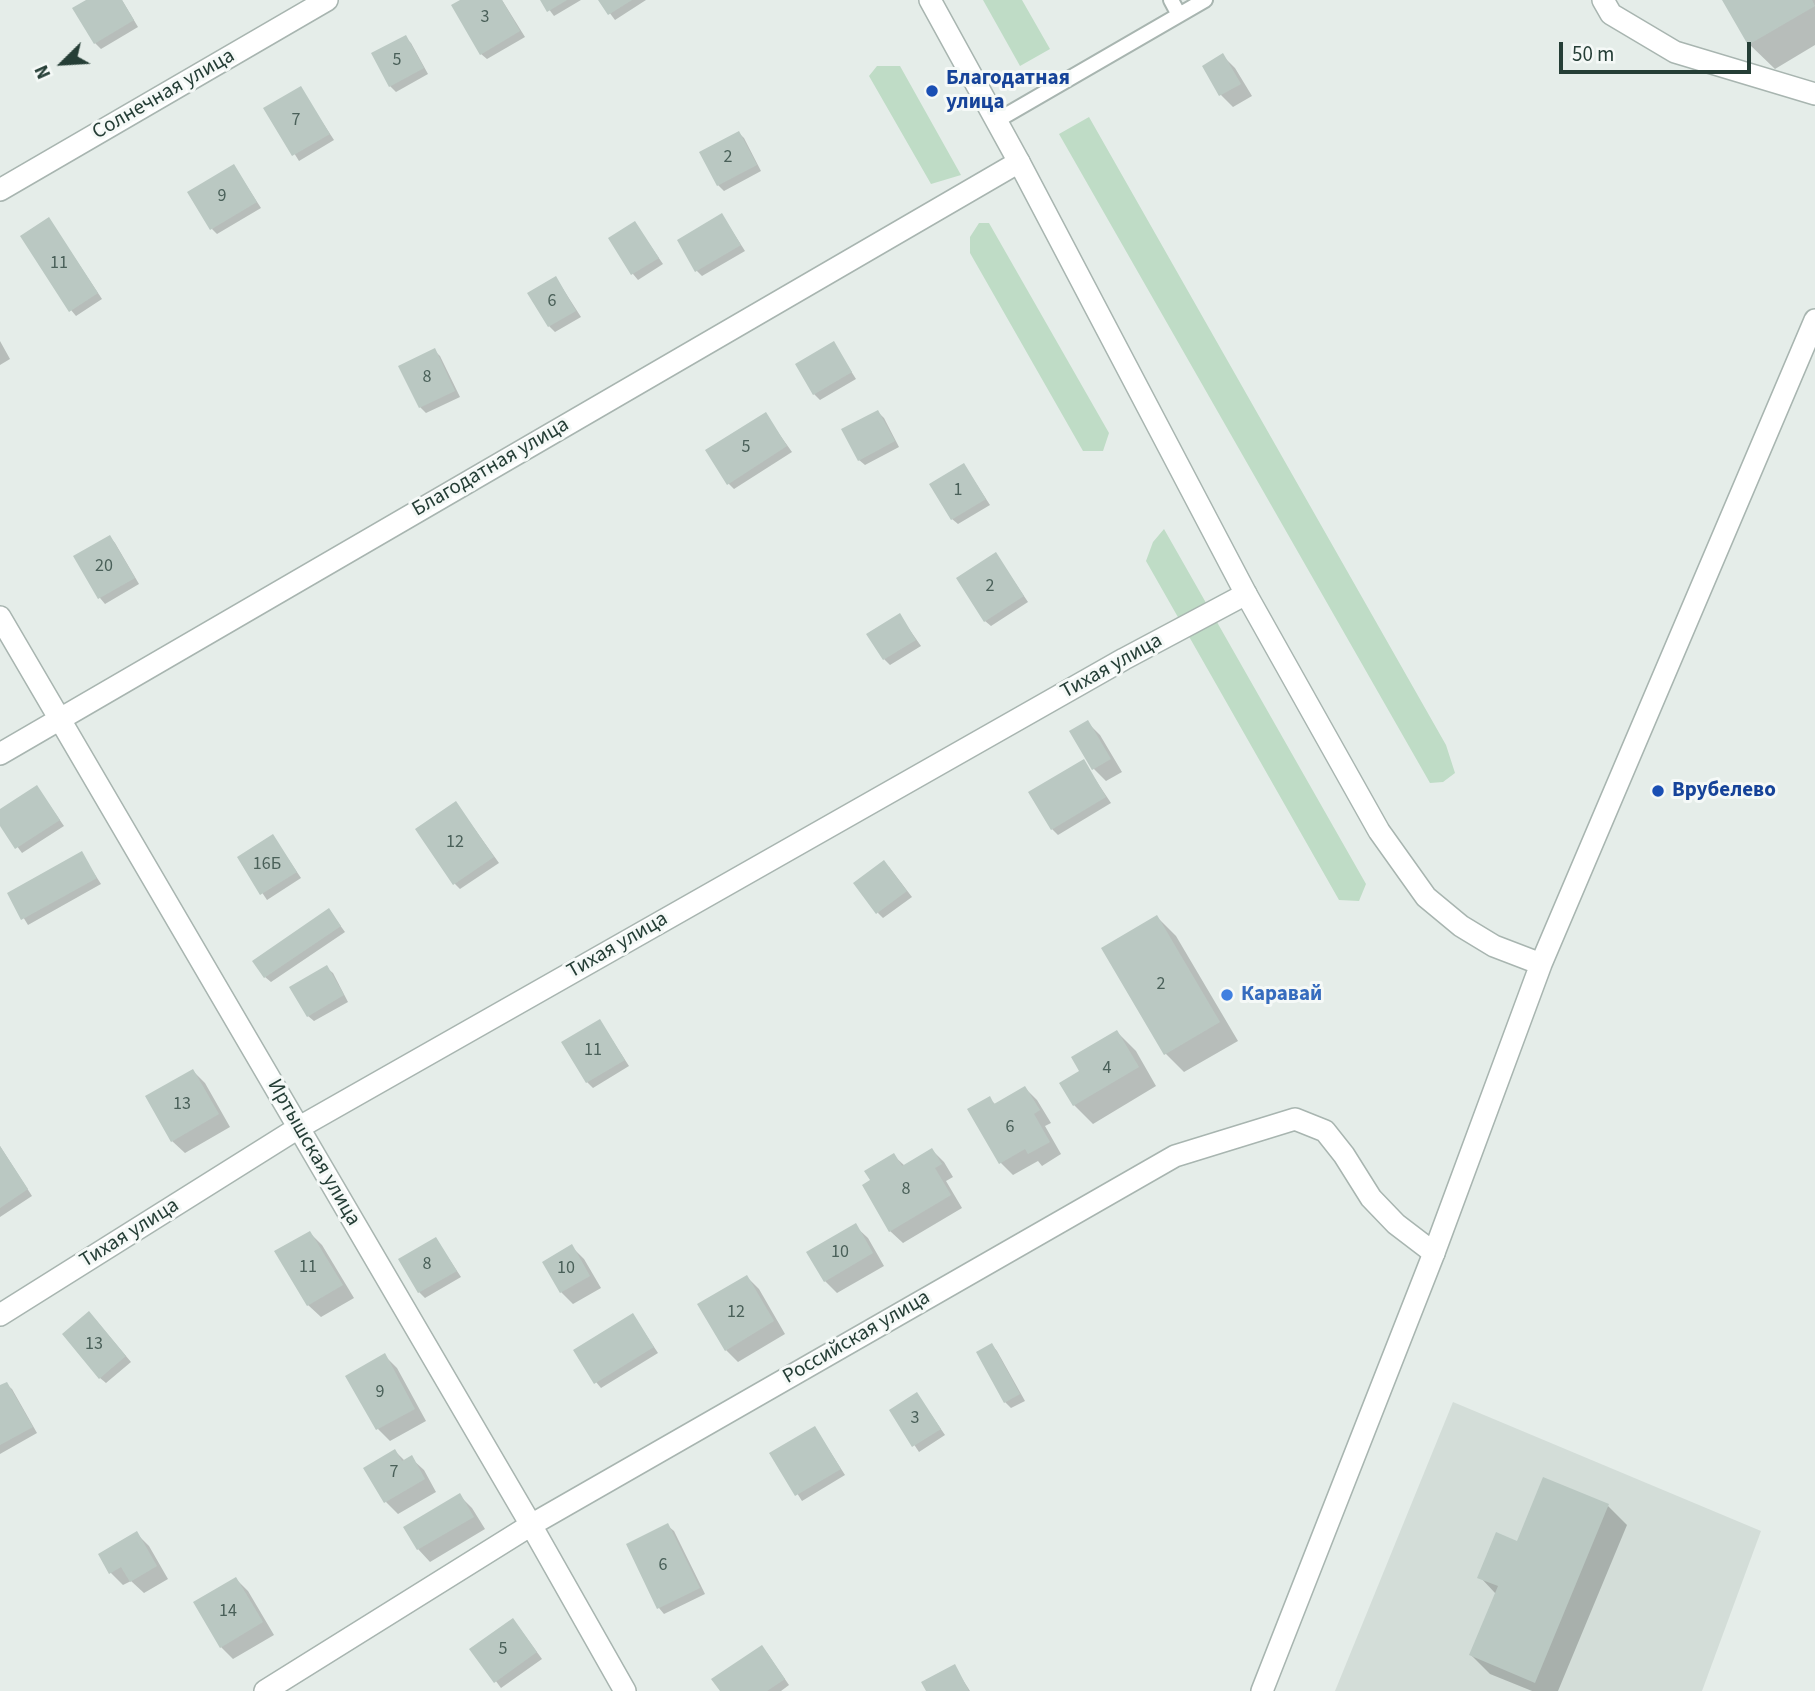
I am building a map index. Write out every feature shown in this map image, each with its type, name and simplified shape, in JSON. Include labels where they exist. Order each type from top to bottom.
[{"type":"street","name":"Солнечная улица","points":[[0,190],[327,0]]},
{"type":"street","points":[[930,0],[1019,162],[1246,594],[1379,831],[1426,897],[1461,926],[1494,946],[1541,964]]},
{"type":"street","points":[[1604,0],[1611,14],[1675,52],[1815,94]]},
{"type":"street","name":"Благодатная улица","points":[[0,754],[1019,162]]},
{"type":"street","points":[[1262,1691],[1434,1253],[1541,964],[1815,320]]},
{"type":"street","name":"Тихая улица","points":[[0,1315],[298,1128],[1124,659],[1246,594]]},
{"type":"street","name":"Иртышская улица","points":[[0,617],[531,1525],[625,1691]]},
{"type":"street","name":"Российская улица","points":[[265,1691],[531,1525],[1175,1156],[1295,1119],[1325,1131],[1371,1198],[1396,1224],[1434,1253]]},
{"type":"lane","points":[[1171,0],[1179,15]]},
{"type":"lane","points":[[996,121],[1205,0]]},
{"type":"shaded area","points":[[1453,1402],[1761,1531],[1702,1691],[1335,1691]]},
{"type":"green space","points":[[983,0],[1022,0],[1050,49],[1020,66]]},
{"type":"green space","points":[[877,66],[900,66],[961,175],[931,184],[869,76]]},
{"type":"green space","points":[[1089,117],[1446,745],[1455,773],[1443,782],[1430,783],[1059,134]]},
{"type":"green space","points":[[979,223],[989,223],[1109,433],[1103,451],[1083,451],[970,253],[970,237]]},
{"type":"green space","points":[[1164,529],[1366,884],[1359,901],[1339,900],[1146,561],[1153,542]]},
{"type":"building","points":[[86,0],[122,0],[134,20],[94,44],[72,8]]},
{"type":"building","points":[[460,0],[502,0],[520,31],[480,55],[451,5]]},
{"type":"building","points":[[540,0],[567,0],[547,12]]},
{"type":"building","points":[[598,0],[632,0],[608,15]]},
{"type":"building","points":[[1722,0],[1812,0],[1815,6],[1748,45]]},
{"type":"building","points":[[406,35],[424,68],[389,87],[371,53]]},
{"type":"building","points":[[1223,53],[1241,84],[1219,96],[1202,66]]},
{"type":"building","points":[[301,86],[330,134],[292,156],[263,108]]},
{"type":"building","points":[[739,131],[757,165],[717,186],[699,152]]},
{"type":"building","points":[[234,164],[257,202],[210,230],[187,192]]},
{"type":"building","points":[[722,213],[741,245],[695,272],[677,240]]},
{"type":"building","points":[[49,217],[98,293],[69,312],[20,236]]},
{"type":"building","points":[[635,221],[659,258],[631,275],[608,238]]},
{"type":"building","points":[[556,276],[576,311],[548,327],[527,293]]},
{"type":"building","points":[[834,341],[852,372],[813,395],[795,364]]},
{"type":"building","points":[[435,348],[455,391],[419,408],[398,366]]},
{"type":"building","points":[[878,410],[895,441],[858,461],[841,429]]},
{"type":"building","points":[[766,412],[787,446],[727,485],[705,450]]},
{"type":"building","points":[[964,463],[986,499],[951,520],[929,484]]},
{"type":"building","points":[[110,535],[135,578],[98,599],[73,556]]},
{"type":"building","points":[[996,552],[1024,596],[984,622],[956,578]]},
{"type":"building","points":[[900,613],[916,640],[883,660],[866,634]]},
{"type":"building","points":[[1088,720],[1111,759],[1092,770],[1069,731]]},
{"type":"building","points":[[1084,759],[1106,797],[1051,830],[1028,792]]},
{"type":"building","points":[[37,785],[60,820],[15,849],[0,826],[0,809]]},
{"type":"building","points":[[456,801],[494,857],[453,885],[415,829]]},
{"type":"building","points":[[273,834],[297,872],[260,895],[237,857]]},
{"type":"building","points":[[82,851],[97,878],[21,920],[7,893]]},
{"type":"building","points":[[884,860],[907,891],[876,914],[853,883]]},
{"type":"building","points":[[329,908],[341,926],[264,978],[252,961]]},
{"type":"building","points":[[1157,915],[1220,1022],[1164,1055],[1101,948]]},
{"type":"building","points":[[327,965],[344,995],[307,1017],[289,987]]},
{"type":"building","points":[[600,1019],[625,1060],[586,1083],[561,1042]]},
{"type":"building","points":[[1117,1030],[1139,1067],[1073,1106],[1059,1083],[1079,1071],[1071,1057]]},
{"type":"building","points":[[193,1069],[219,1114],[171,1142],[145,1096]]},
{"type":"building","points":[[1025,1086],[1040,1110],[1034,1114],[1050,1142],[1028,1154],[1025,1149],[999,1164],[967,1109],[990,1096],[994,1104]]},
{"type":"building","points":[[0,1146],[28,1189],[0,1208]]},
{"type":"building","points":[[932,1148],[942,1164],[935,1168],[951,1195],[889,1232],[862,1185],[870,1180],[864,1171],[894,1153],[902,1166]]},
{"type":"building","points":[[856,1223],[873,1253],[824,1282],[806,1252]]},
{"type":"building","points":[[310,1231],[343,1285],[307,1306],[274,1251]]},
{"type":"building","points":[[436,1237],[457,1271],[418,1293],[398,1259]]},
{"type":"building","points":[[572,1244],[590,1276],[560,1293],[542,1262]]},
{"type":"building","points":[[747,1275],[774,1321],[725,1351],[697,1304]]},
{"type":"building","points":[[89,1311],[126,1356],[99,1379],[62,1334]]},
{"type":"building","points":[[633,1313],[654,1347],[594,1384],[573,1350]]},
{"type":"building","points":[[992,1343],[1020,1394],[1004,1403],[976,1352]]},
{"type":"building","points":[[385,1353],[415,1409],[376,1430],[345,1376]]},
{"type":"building","points":[[7,1382],[33,1427],[0,1445],[0,1385]]},
{"type":"building","points":[[917,1392],[941,1429],[912,1447],[889,1410]]},
{"type":"building","points":[[815,1426],[841,1469],[795,1496],[769,1453]]},
{"type":"building","points":[[395,1449],[402,1461],[412,1455],[425,1479],[384,1503],[363,1468]]},
{"type":"building","points":[[1543,1477],[1609,1504],[1535,1683],[1469,1655],[1498,1586],[1477,1578],[1496,1532],[1517,1541]]},
{"type":"building","points":[[460,1493],[474,1517],[417,1550],[403,1527]]},
{"type":"building","points":[[668,1523],[700,1588],[657,1609],[626,1544]]},
{"type":"building","points":[[137,1531],[157,1566],[130,1582],[121,1567],[109,1574],[98,1554]]},
{"type":"building","points":[[236,1577],[263,1622],[220,1648],[193,1602]]},
{"type":"building","points":[[513,1618],[537,1652],[494,1683],[469,1649]]},
{"type":"building","points":[[762,1645],[785,1679],[767,1691],[720,1691],[711,1679]]},
{"type":"building","points":[[955,1664],[969,1691],[926,1691],[921,1682]]},
{"type":"place","name":"Благодатная улица","points":[[932,91]]},
{"type":"place","name":"Врубелево","points":[[1658,791]]},
{"type":"place","name":"Каравай","points":[[1227,995]]}]
